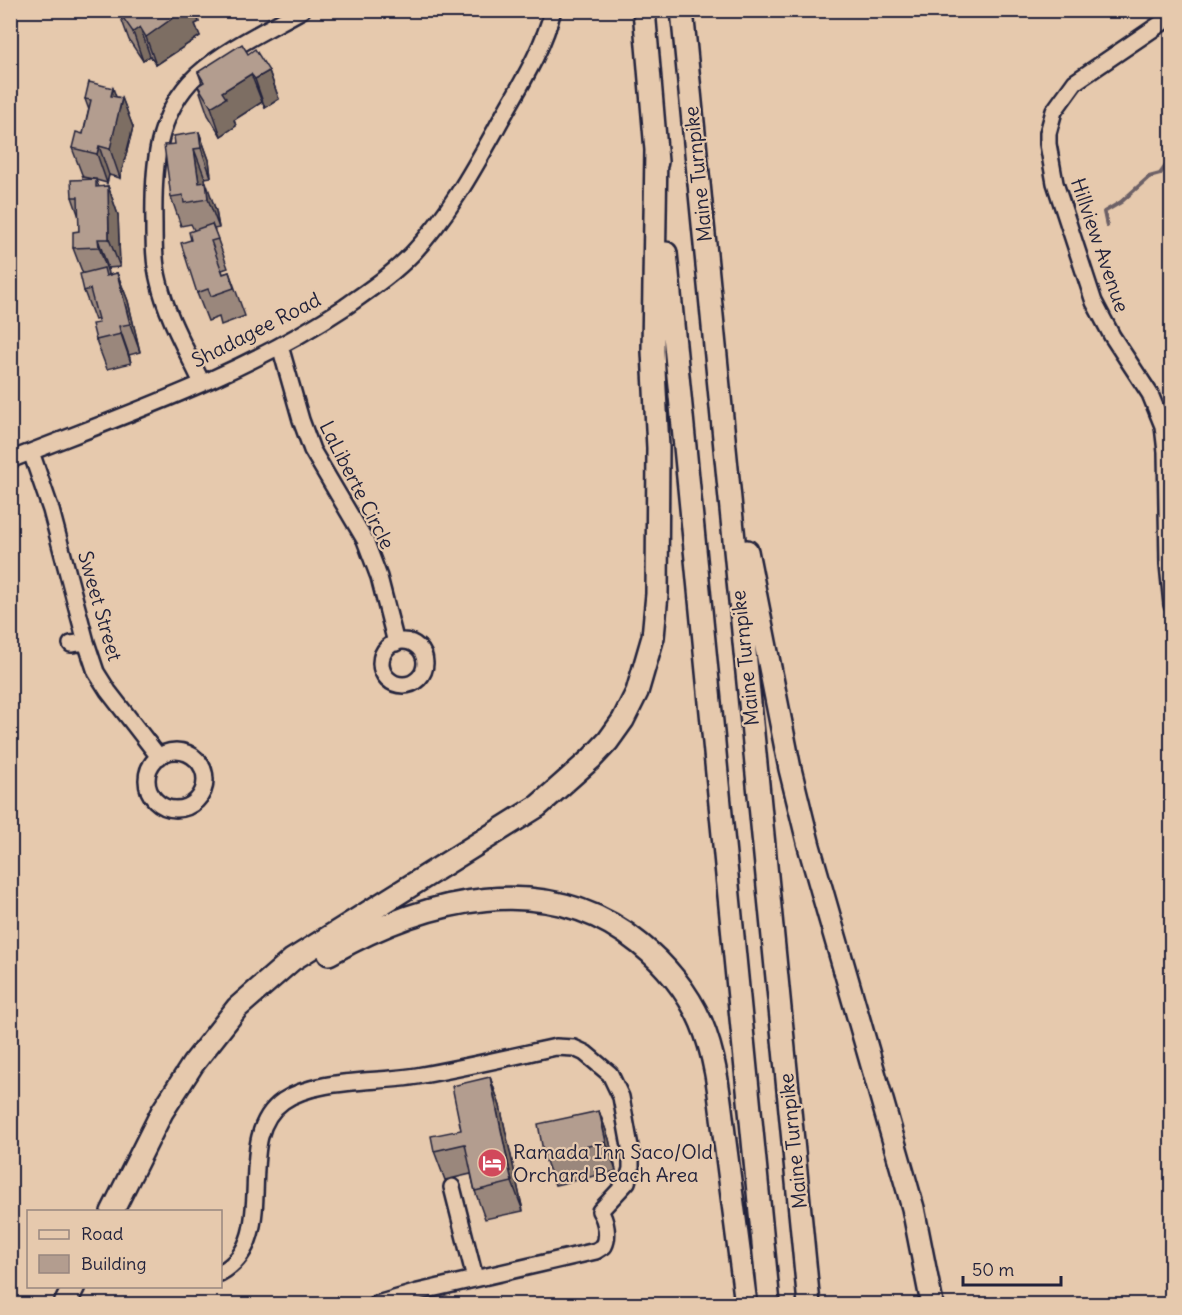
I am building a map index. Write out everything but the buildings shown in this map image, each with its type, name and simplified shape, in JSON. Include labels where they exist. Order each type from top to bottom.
[{"type":"highway","name":"Maine Turnpike","points":[[644,10],[770,1305]]},
{"type":"highway","name":"Maine Turnpike","points":[[682,10],[809,1305]]},
{"type":"highway","points":[[114,1210],[162,1112],[193,1064],[237,1008],[292,960],[538,806],[591,759],[623,720],[637,692],[653,637],[657,594],[658,448],[653,351],[656,149]]},
{"type":"highway","points":[[721,410],[790,769],[809,846],[913,1208],[932,1305]]},
{"type":"highway","points":[[114,1210],[195,1080],[254,1009],[307,967],[351,941],[406,919],[453,906],[501,898],[559,902],[605,920],[630,936],[665,967],[690,1001],[701,1021],[709,1042],[717,1085],[746,1305]]},
{"type":"highway","points":[[794,1151],[822,1305]]},
{"type":"highway","points":[[67,1305],[76,1288]]},
{"type":"street","points":[[202,383],[166,302],[156,269],[153,176],[157,148],[175,101],[197,76],[220,57],[302,10]]},
{"type":"street","name":"Shadagee Road","points":[[10,460],[202,383],[320,324],[373,288],[401,264],[430,234],[476,166],[543,42],[553,10]]},
{"type":"street","name":"Hillview Avenue","points":[[1172,16],[1075,82],[1054,111],[1048,133],[1056,183],[1094,302],[1112,336],[1150,394],[1163,426],[1167,452],[1172,604]]},
{"type":"street","name":"LaLiberte Circle","points":[[280,346],[312,450],[366,540],[379,576],[396,643]]},
{"type":"street","name":"Sweet Street","points":[[31,452],[51,510],[79,643],[101,681],[159,757]]},
{"type":"street","points":[[222,1272],[243,1252],[253,1224],[259,1140],[268,1118],[284,1100],[306,1091],[332,1085],[416,1076],[556,1047],[581,1051],[610,1074],[617,1085],[631,1152],[631,1169],[627,1182],[600,1211],[603,1216],[606,1242],[601,1249],[418,1292],[378,1305]]},
{"type":"street","points":[[452,1187],[475,1278]]},
{"type":"waterway","points":[[1107,226],[1104,212],[1121,202],[1149,177],[1160,174],[1172,157]]},
{"type":"place","name":"Ramada Inn Saco/Old Orchard Beach Area","points":[[492,1163]]}]
